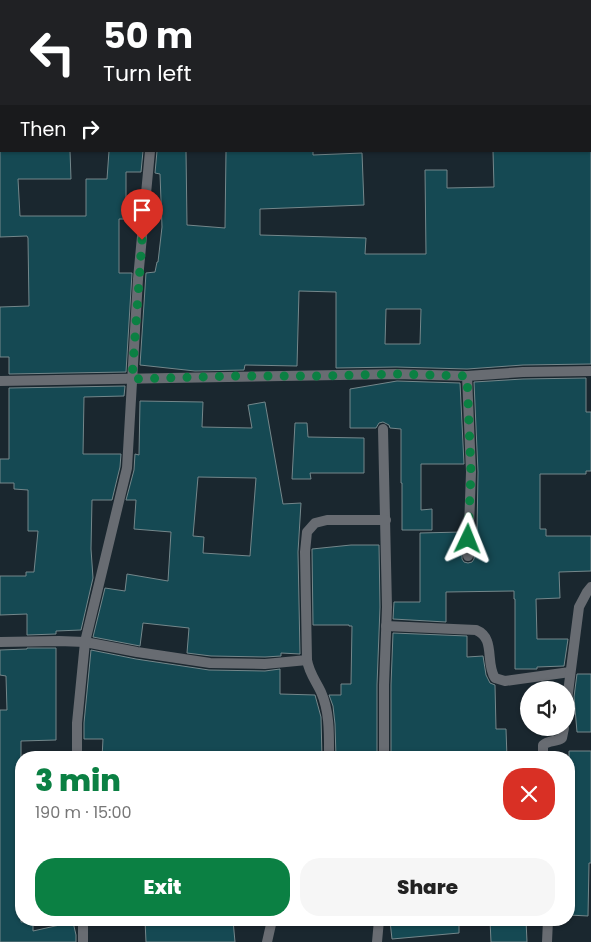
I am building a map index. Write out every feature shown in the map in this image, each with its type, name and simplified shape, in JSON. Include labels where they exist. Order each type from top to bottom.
[{"type":"street","points":[[77,751],[76,723],[85,642],[127,468],[138,280],[150,152]]},
{"type":"street","points":[[0,381],[396,374],[467,376],[523,372],[591,371]]},
{"type":"street","points":[[467,376],[471,472],[468,556]]},
{"type":"street","points":[[382,429],[386,520],[384,751]]},
{"type":"street","points":[[329,751],[326,707],[321,691],[309,669],[307,660],[305,552],[307,532],[314,523],[327,520],[386,520]]},
{"type":"street","points":[[569,681],[579,607],[591,587]]},
{"type":"street","points":[[386,626],[476,630],[481,632],[485,636],[488,645],[492,674],[495,678],[506,681],[570,672]]},
{"type":"street","points":[[0,642],[85,642],[210,663],[265,664],[307,660]]},
{"type":"street","points":[[543,751],[545,743],[558,741],[562,736]]},
{"type":"street","points":[[83,926],[83,942]]},
{"type":"street","points":[[267,942],[271,926]]},
{"type":"street","points":[[377,942],[378,926]]},
{"type":"street","points":[[547,942],[548,926]]},
{"type":"building","points":[[0,152],[70,152],[71,179],[18,179],[20,216],[86,216],[86,179],[107,179],[109,152],[143,152],[141,172],[126,172],[126,219],[119,219],[119,273],[132,273],[126,372],[9,374],[9,357],[0,357],[0,307],[29,306],[28,238],[27,236],[0,237]]},
{"type":"building","points":[[157,152],[186,152],[187,225],[225,228],[226,152],[313,152],[313,155],[362,153],[364,205],[260,209],[260,235],[366,238],[365,254],[426,254],[425,170],[447,170],[447,188],[494,187],[493,152],[591,152],[591,364],[523,365],[467,369],[336,368],[336,292],[299,291],[297,366],[245,365],[244,370],[195,371],[140,365],[146,273],[155,272],[162,227],[160,174],[155,173]],"holes":[[[386,309],[421,309],[420,344],[385,344]]]},
{"type":"building","points":[[586,378],[586,412],[591,412],[591,471],[586,471],[586,474],[540,474],[540,529],[546,529],[546,536],[591,536],[591,571],[559,572],[560,598],[536,599],[537,639],[568,639],[564,666],[515,669],[514,591],[446,592],[446,622],[393,619],[394,602],[420,602],[420,533],[462,532],[462,559],[468,563],[474,559],[477,532],[478,472],[474,382]]},
{"type":"building","points":[[397,381],[460,383],[464,464],[421,464],[421,510],[432,509],[432,530],[402,530],[401,429],[390,428],[389,425],[383,422],[379,423],[376,428],[350,428],[350,389]]},
{"type":"building","points":[[125,386],[124,396],[84,397],[83,454],[121,454],[120,467],[112,500],[92,500],[91,549],[93,578],[81,630],[56,631],[56,634],[27,635],[27,614],[0,615],[0,576],[26,576],[26,572],[34,572],[38,531],[28,531],[28,490],[14,489],[14,483],[0,483],[0,459],[9,459],[9,388]]},
{"type":"building","points":[[140,401],[203,402],[202,427],[252,428],[248,405],[265,402],[283,504],[301,503],[298,552],[300,654],[281,653],[281,656],[265,657],[211,656],[187,653],[189,628],[143,623],[140,646],[93,637],[105,588],[125,591],[127,574],[168,581],[171,532],[134,529],[136,500],[126,500],[134,470],[135,454],[139,455]],"holes":[[[198,477],[256,478],[250,556],[203,553],[204,537],[193,536]]]},
{"type":"building","points":[[295,423],[307,423],[308,437],[364,438],[364,473],[310,473],[311,479],[292,479]]},
{"type":"building","points":[[351,545],[379,545],[380,607],[377,751],[336,751],[333,706],[329,695],[341,695],[341,684],[351,684],[352,626],[313,625],[312,549]]},
{"type":"building","points":[[393,633],[467,636],[467,657],[483,656],[486,675],[490,683],[495,685],[496,729],[506,729],[507,751],[391,751]]},
{"type":"building","points":[[56,648],[56,740],[21,741],[21,751],[15,751],[15,926],[33,926],[33,931],[55,926],[74,926],[76,942],[0,942],[0,710],[7,710],[6,676],[0,675],[0,650]]},
{"type":"building","points":[[91,650],[209,670],[265,671],[280,669],[280,694],[315,695],[321,717],[322,751],[102,751],[103,739],[84,739]]},
{"type":"building","points":[[577,674],[591,674],[591,732],[577,732],[575,689]]},
{"type":"building","points":[[575,751],[591,751],[591,863],[589,863],[588,916],[575,915]]},
{"type":"building","points":[[145,926],[234,926],[235,942],[146,942]]},
{"type":"building","points":[[391,926],[459,926],[459,933],[392,939]]},
{"type":"building","points":[[490,926],[526,926],[527,942],[491,942]]},
{"type":"route","points":[[142,240],[132,379],[396,374],[467,376],[471,472],[468,539]]}]
